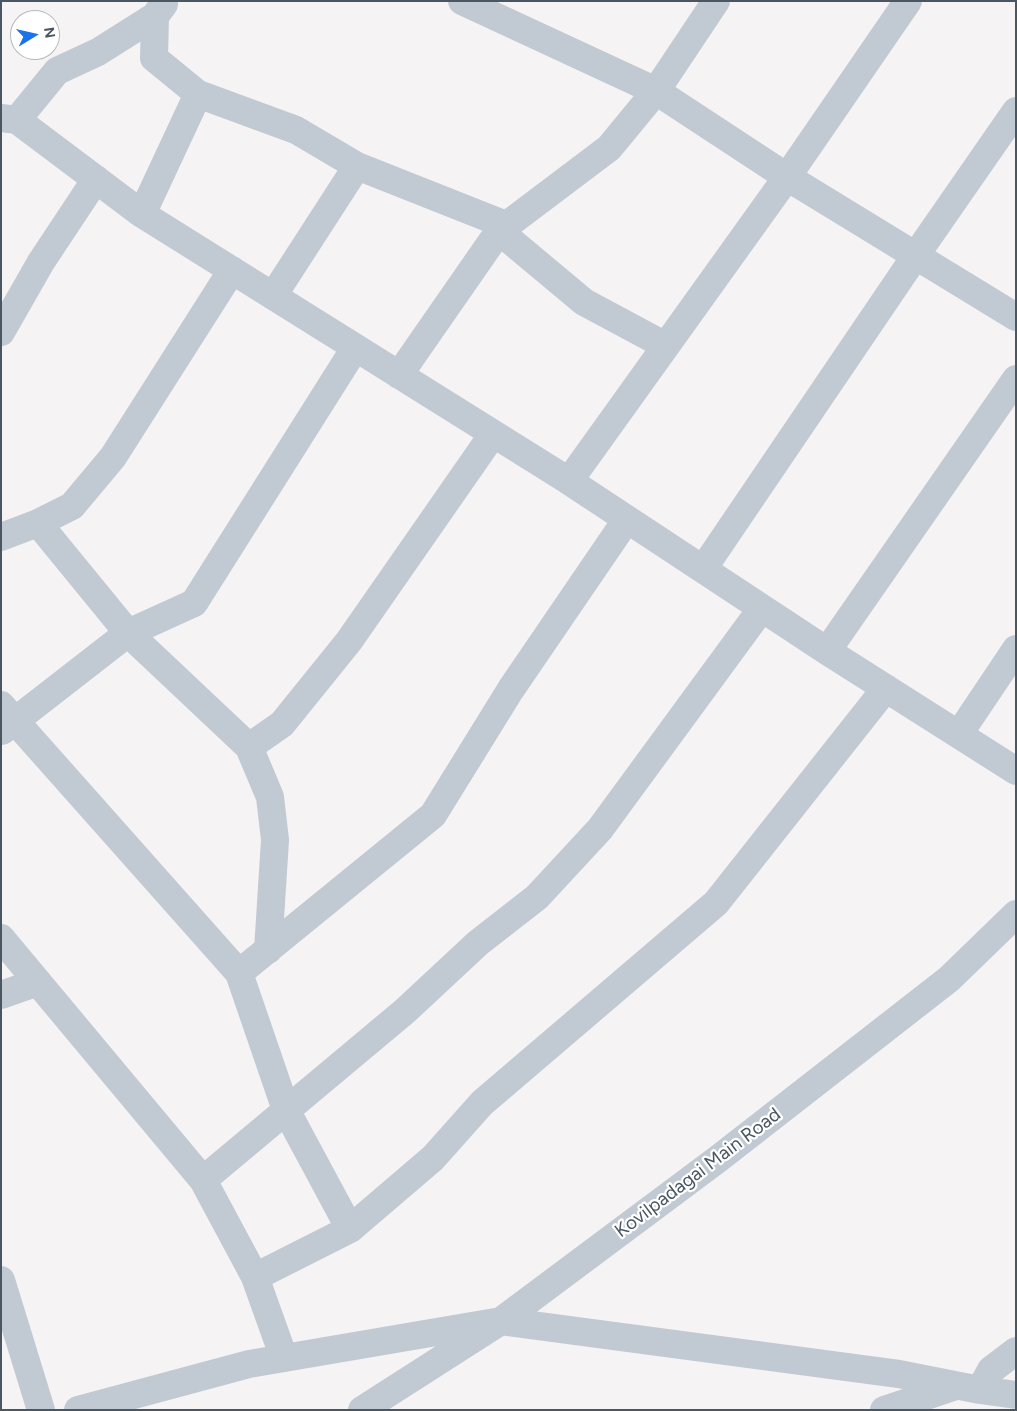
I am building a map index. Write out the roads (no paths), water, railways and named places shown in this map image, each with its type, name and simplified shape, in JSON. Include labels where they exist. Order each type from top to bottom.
[{"type":"street","points":[[462,1],[656,91],[787,177],[1016,317]]},
{"type":"street","points":[[398,376],[502,228],[609,148],[656,91],[716,1]]},
{"type":"street","points":[[569,481],[787,177],[908,1]]},
{"type":"street","points":[[161,9],[154,58],[198,94],[296,130],[357,166],[502,228],[584,302],[666,346]]},
{"type":"street","points":[[161,9],[98,52],[57,71],[9,119],[96,179],[142,214],[398,376],[569,481],[1016,771]]},
{"type":"street","points":[[142,214],[198,94]]},
{"type":"street","points":[[703,569],[1016,111]]},
{"type":"street","points":[[273,296],[357,166]]},
{"type":"street","points":[[1,332],[41,262],[96,179]]},
{"type":"street","points":[[1,537],[38,523],[72,506],[113,457],[232,270]]},
{"type":"street","points":[[350,1229],[286,1110],[239,974],[6,719],[128,633],[194,603],[355,348]]},
{"type":"street","points":[[827,650],[1016,378]]},
{"type":"street","points":[[249,747],[282,724],[349,641],[493,434]]},
{"type":"street","points":[[239,974],[433,815],[512,689],[627,519]]},
{"type":"street","points":[[38,523],[128,633],[249,747],[270,797],[275,840],[268,950]]},
{"type":"street","points":[[203,1180],[405,1012],[478,943],[537,897],[600,829],[762,608]]},
{"type":"street","points":[[959,734],[1016,649]]},
{"type":"street","points":[[256,1277],[350,1229],[433,1158],[482,1103],[716,903],[886,688]]},
{"type":"street","name":"Kovilpadagai Main Road","points":[[362,1410],[501,1321],[718,1160],[949,979],[1016,914]]},
{"type":"street","points":[[1,938],[203,1180],[256,1277],[284,1358]]},
{"type":"street","points":[[1,995],[38,982]]},
{"type":"street","points":[[1,1280],[41,1410]]},
{"type":"street","points":[[78,1410],[249,1364],[501,1321],[889,1373],[1016,1395]]},
{"type":"street","points":[[884,1410],[969,1388],[1016,1351]]}]
